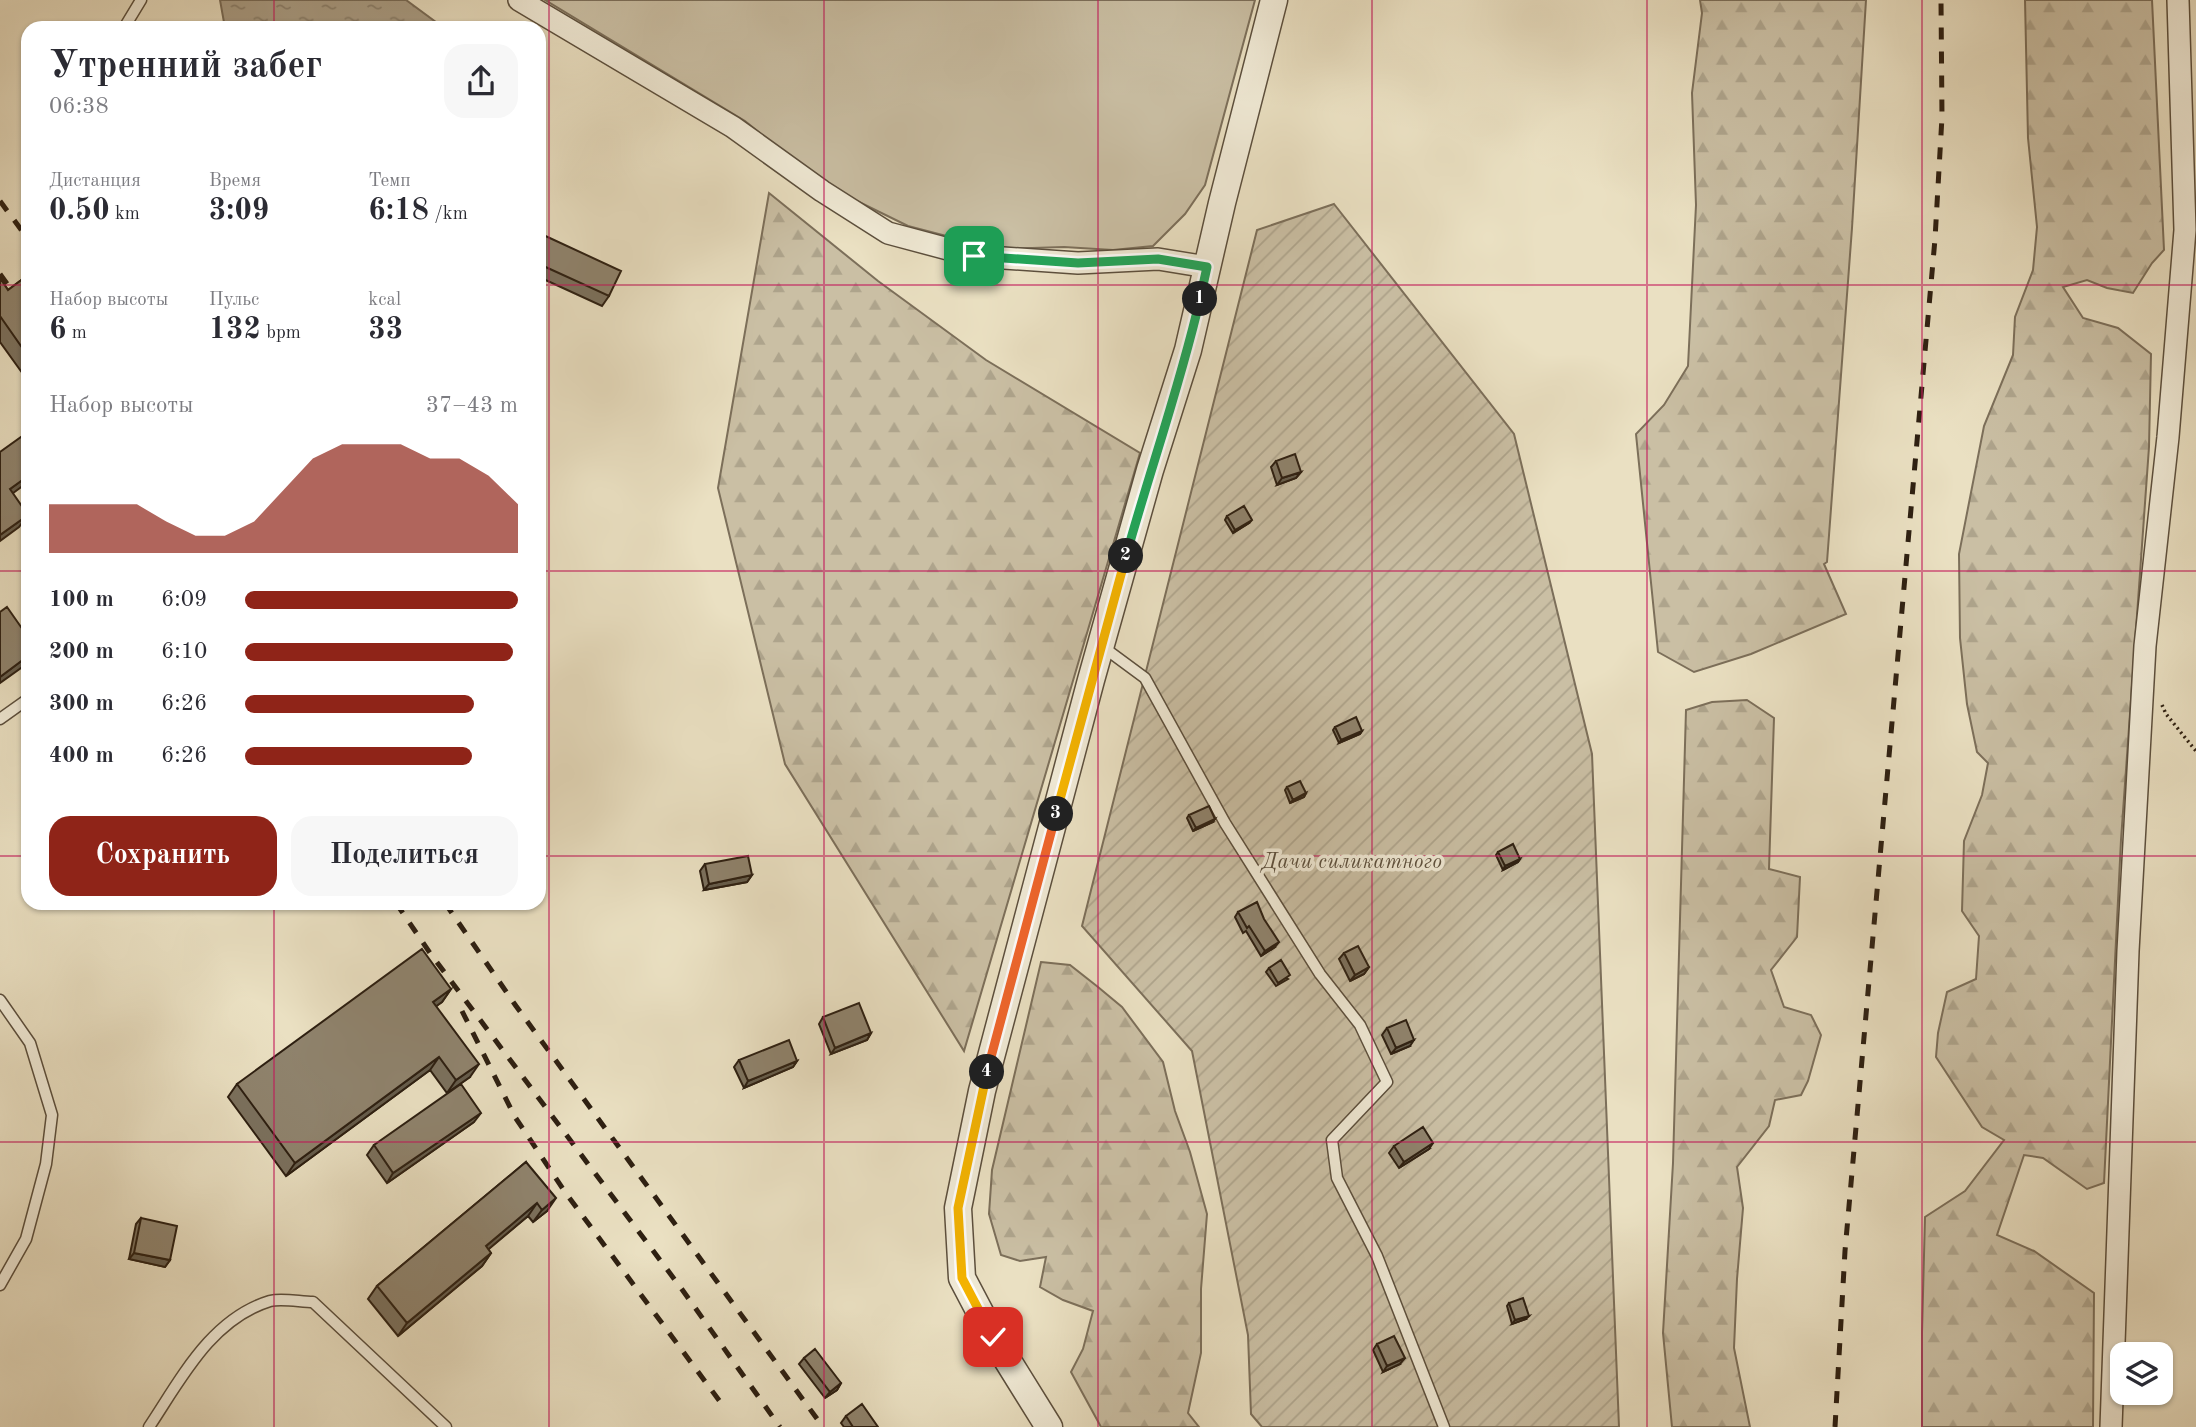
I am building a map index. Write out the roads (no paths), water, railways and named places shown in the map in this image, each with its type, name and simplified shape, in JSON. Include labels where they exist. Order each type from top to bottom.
[{"type":"street","points":[[519,0],[733,127],[822,191],[888,233],[974,256],[1078,263],[1158,259],[1207,267]]},
{"type":"street","points":[[1049,1427],[993,1337],[962,1278],[958,1208],[982,1091],[1101,645],[1150,470],[1188,350],[1274,0]]},
{"type":"street","points":[[2111,1427],[2128,951],[2145,646],[2168,437],[2185,230],[2178,0]]},
{"type":"lane","points":[[128,21],[141,0]]},
{"type":"lane","points":[[1101,645],[1145,678],[1233,835],[1320,974],[1360,1024],[1387,1082],[1332,1140],[1337,1178],[1377,1256],[1444,1427]]},
{"type":"lane","points":[[0,719],[21,704]]},
{"type":"lane","points":[[0,1000],[30,1044],[52,1115],[46,1164],[26,1239],[0,1285]]},
{"type":"lane","points":[[149,1427],[201,1350],[231,1320],[272,1300],[313,1302],[446,1427]]},
{"type":"water","points":[[220,0],[406,0],[434,21],[224,21]]},
{"type":"railway","points":[[1835,1427],[1845,1251],[1935,239],[1942,117],[1941,0]]},
{"type":"railway","points":[[0,201],[21,230]]},
{"type":"railway","points":[[0,274],[21,303]]},
{"type":"railway","points":[[401,910],[430,953],[681,1288],[780,1427]]},
{"type":"railway","points":[[450,910],[516,1006],[823,1427]]},
{"type":"railway","points":[[462,1011],[515,1117],[565,1192],[724,1407]]},
{"type":"park label","name":"Дачи силикатного","points":[[1352,862]]}]
